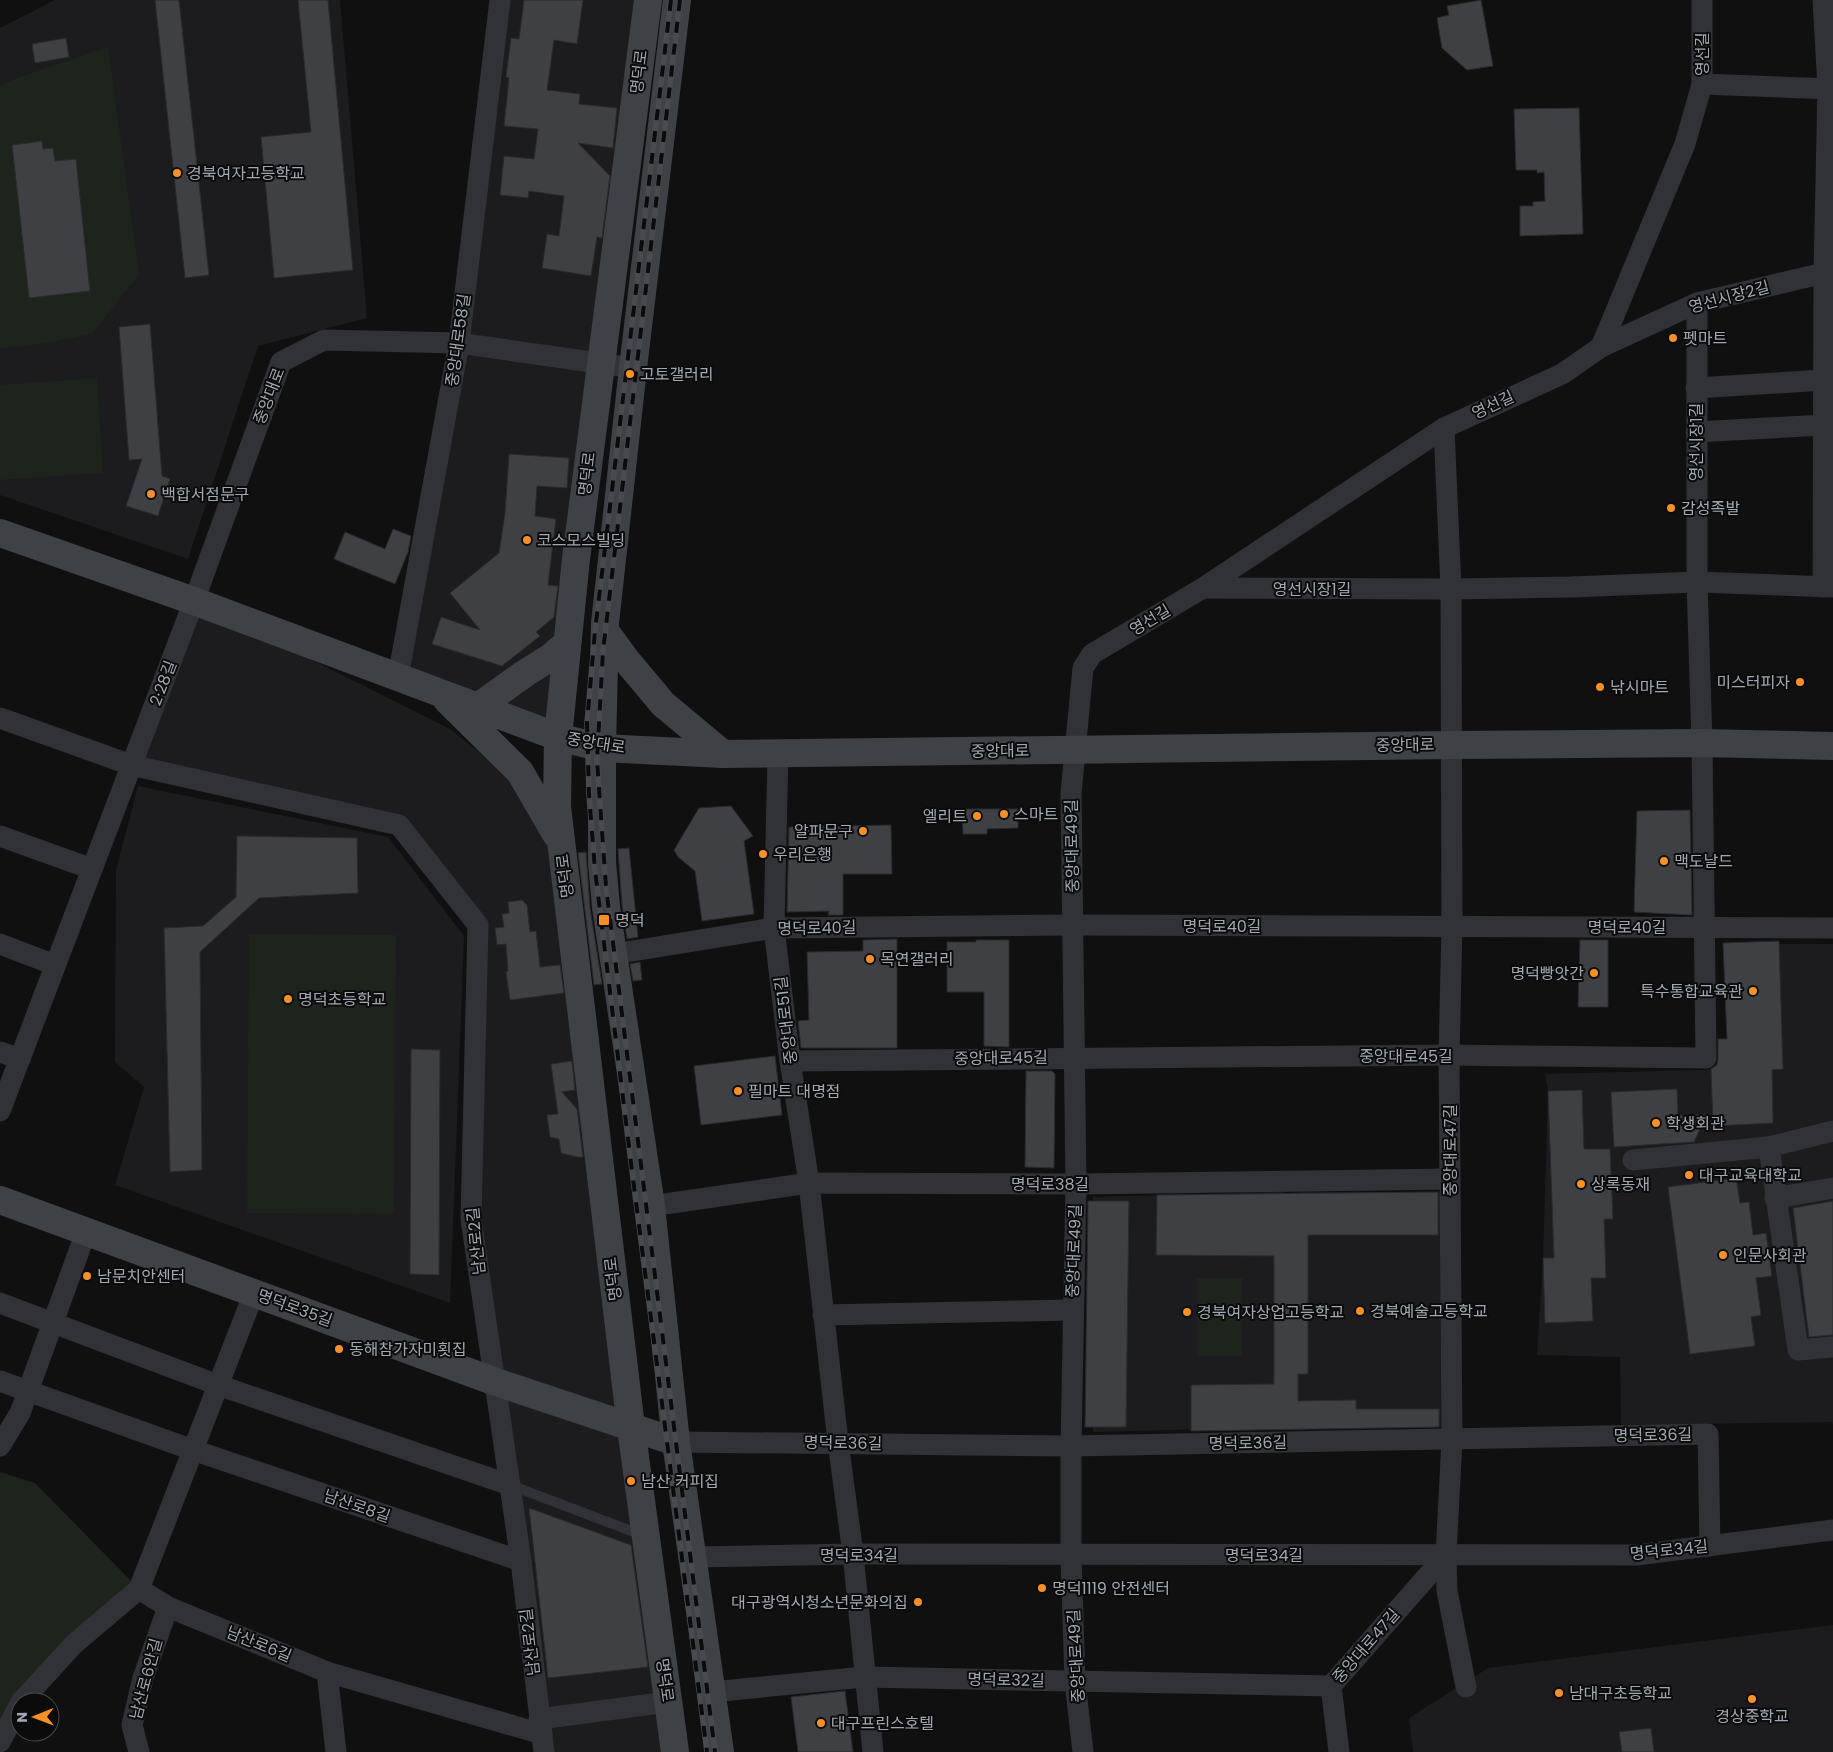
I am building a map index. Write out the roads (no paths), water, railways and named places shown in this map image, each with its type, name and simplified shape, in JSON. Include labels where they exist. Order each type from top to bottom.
[{"type":"main road","name":"명덕로","points":[[648,0],[566,644],[558,737],[557,807],[631,1427],[675,1752]]},
{"type":"main road","name":"명덕로","points":[[677,0],[633,368],[605,631],[602,862],[606,907],[651,1206],[676,1442],[720,1752]]},
{"type":"main road","name":"중앙대로","points":[[0,533],[194,601],[558,737],[602,748],[723,754],[1702,743],[1833,746]]},
{"type":"main road","points":[[605,631],[663,704],[723,754]]},
{"type":"main road","points":[[478,707],[551,657],[566,644]]},
{"type":"main road","points":[[441,693],[520,772],[561,843]]},
{"type":"main road","name":"명덕로35길","points":[[0,1200],[496,1382],[676,1442]]},
{"type":"street","name":"중앙대로58길","points":[[398,678],[459,343],[500,0]]},
{"type":"street","name":"영선길","points":[[1083,668],[1092,654],[1204,588],[1444,428],[1562,374],[1601,347],[1685,144],[1702,84],[1702,0]]},
{"type":"street","points":[[1823,0],[1831,88],[1823,425],[1828,587]]},
{"type":"street","points":[[1702,84],[1831,88]]},
{"type":"street","name":"영선시장2길","points":[[1601,347],[1697,303],[1828,274]]},
{"type":"street","name":"영선시장1길","points":[[1696,582],[1697,303]]},
{"type":"street","name":"중앙대로","points":[[194,601],[281,362],[324,340],[459,343],[633,368]]},
{"type":"street","points":[[1696,388],[1824,380]]},
{"type":"street","points":[[1696,432],[1823,425]]},
{"type":"street","points":[[1444,428],[1452,590],[1450,745]]},
{"type":"street","name":"영선시장1길","points":[[1204,588],[1452,590],[1696,582],[1828,587]]},
{"type":"street","name":"중앙대로45길","points":[[790,1060],[1449,1055],[1706,1058],[1702,743],[1696,582]]},
{"type":"street","name":"2·28길","points":[[0,1111],[194,601]]},
{"type":"street","name":"중앙대로49길","points":[[1083,668],[1072,793],[1076,1184],[1072,1310],[1071,1446],[1075,1682],[1083,1752]]},
{"type":"street","points":[[0,718],[131,766]]},
{"type":"street","name":"중앙대로47길","points":[[1450,745],[1452,926],[1449,1055],[1452,1440],[1446,1555],[1448,1591],[1466,1686]]},
{"type":"street","name":"중앙대로51길","points":[[778,753],[774,928],[790,1060],[809,1183],[838,1442],[853,1554],[873,1752]]},
{"type":"street","name":"남산로2길","points":[[131,766],[399,825],[478,925],[471,1219],[521,1561],[542,1735]]},
{"type":"street","points":[[0,836],[92,869]]},
{"type":"street","name":"명덕로40길","points":[[614,954],[774,928],[1073,925],[1833,928]]},
{"type":"street","points":[[0,944],[56,966]]},
{"type":"street","points":[[0,1052],[20,1059]]},
{"type":"street","points":[[1633,1160],[1769,1147],[1833,1131]]},
{"type":"street","points":[[1769,1147],[1798,1350],[1833,1347]]},
{"type":"street","name":"명덕로38길","points":[[651,1206],[809,1183],[1076,1184],[1450,1179]]},
{"type":"street","points":[[1775,1198],[1833,1188]]},
{"type":"street","points":[[0,1446],[20,1412],[86,1232]]},
{"type":"street","points":[[31,1692],[74,1644],[139,1589],[254,1293]]},
{"type":"street","points":[[0,1303],[218,1386],[510,1485]]},
{"type":"street","points":[[823,1315],[1072,1310]]},
{"type":"street","name":"남산로8길","points":[[0,1380],[193,1450],[521,1561]]},
{"type":"street","name":"명덕로36길","points":[[676,1442],[838,1442],[1071,1446],[1708,1434],[1710,1546]]},
{"type":"street","name":"명덕로34길","points":[[693,1557],[853,1554],[1638,1555],[1833,1530]]},
{"type":"street","name":"중앙대로47길","points":[[1339,1752],[1331,1686],[1446,1555]]},
{"type":"street","name":"남산로6길","points":[[139,1589],[168,1607],[327,1672],[542,1735]]},
{"type":"street","name":"남산로6안길","points":[[139,1752],[132,1725],[143,1678],[168,1607]]},
{"type":"street","points":[[327,1672],[336,1752]]},
{"type":"street","name":"명덕로32길","points":[[712,1692],[864,1677],[1331,1686]]},
{"type":"street","points":[[542,1735],[668,1702]]},
{"type":"street","points":[[0,1742],[10,1723]]},
{"type":"lane","points":[[510,1485],[645,1536]]},
{"type":"railway","points":[[671,0],[595,631],[587,723],[589,794],[595,870],[707,1752]]},
{"type":"railway","points":[[680,0],[603,651],[597,760],[606,887],[715,1752]]},
{"type":"place","name":"경북여자고등학교","points":[[177,173]]},
{"type":"place","name":"펫마트","points":[[1673,338]]},
{"type":"place","name":"고토갤러리","points":[[630,374]]},
{"type":"place","name":"백합서점문구","points":[[151,494]]},
{"type":"place","name":"감성족발","points":[[1671,508]]},
{"type":"place","name":"코스모스빌딩","points":[[527,540]]},
{"type":"place","name":"미스터피자","points":[[1800,682]]},
{"type":"place","name":"낚시마트","points":[[1600,687]]},
{"type":"place","name":"스마트","points":[[1004,814]]},
{"type":"place","name":"엘리트","points":[[977,816]]},
{"type":"place","name":"알파문구","points":[[863,831]]},
{"type":"place","name":"우리은행","points":[[763,854]]},
{"type":"place","name":"맥도날드","points":[[1664,861]]},
{"type":"place","name":"명덕","points":[[604,920]]},
{"type":"place","name":"목연갤러리","points":[[870,959]]},
{"type":"place","name":"명덕빵앗간","points":[[1594,973]]},
{"type":"place","name":"특수통합교육관","points":[[1753,991]]},
{"type":"place","name":"명덕초등학교","points":[[288,999]]},
{"type":"place","name":"필마트 대명점","points":[[738,1091]]},
{"type":"place","name":"학생회관","points":[[1656,1123]]},
{"type":"place","name":"대구교육대학교","points":[[1689,1175]]},
{"type":"place","name":"상록동재","points":[[1581,1184]]},
{"type":"place","name":"인문사회관","points":[[1723,1255]]},
{"type":"place","name":"남문치안센터","points":[[87,1276]]},
{"type":"place","name":"경북예술고등학교","points":[[1360,1311]]},
{"type":"place","name":"경북여자상업고등학교","points":[[1187,1312]]},
{"type":"place","name":"동해참가자미횟집","points":[[339,1349]]},
{"type":"place","name":"남산 커피집","points":[[631,1481]]},
{"type":"place","name":"명덕1119 안전센터","points":[[1042,1588]]},
{"type":"place","name":"대구광역시청소년문화의집","points":[[918,1602]]},
{"type":"place","name":"남대구초등학교","points":[[1559,1693]]},
{"type":"place","name":"경상중학교","points":[[1752,1699]]},
{"type":"place","name":"대구프린스호텔","points":[[821,1723]]}]
